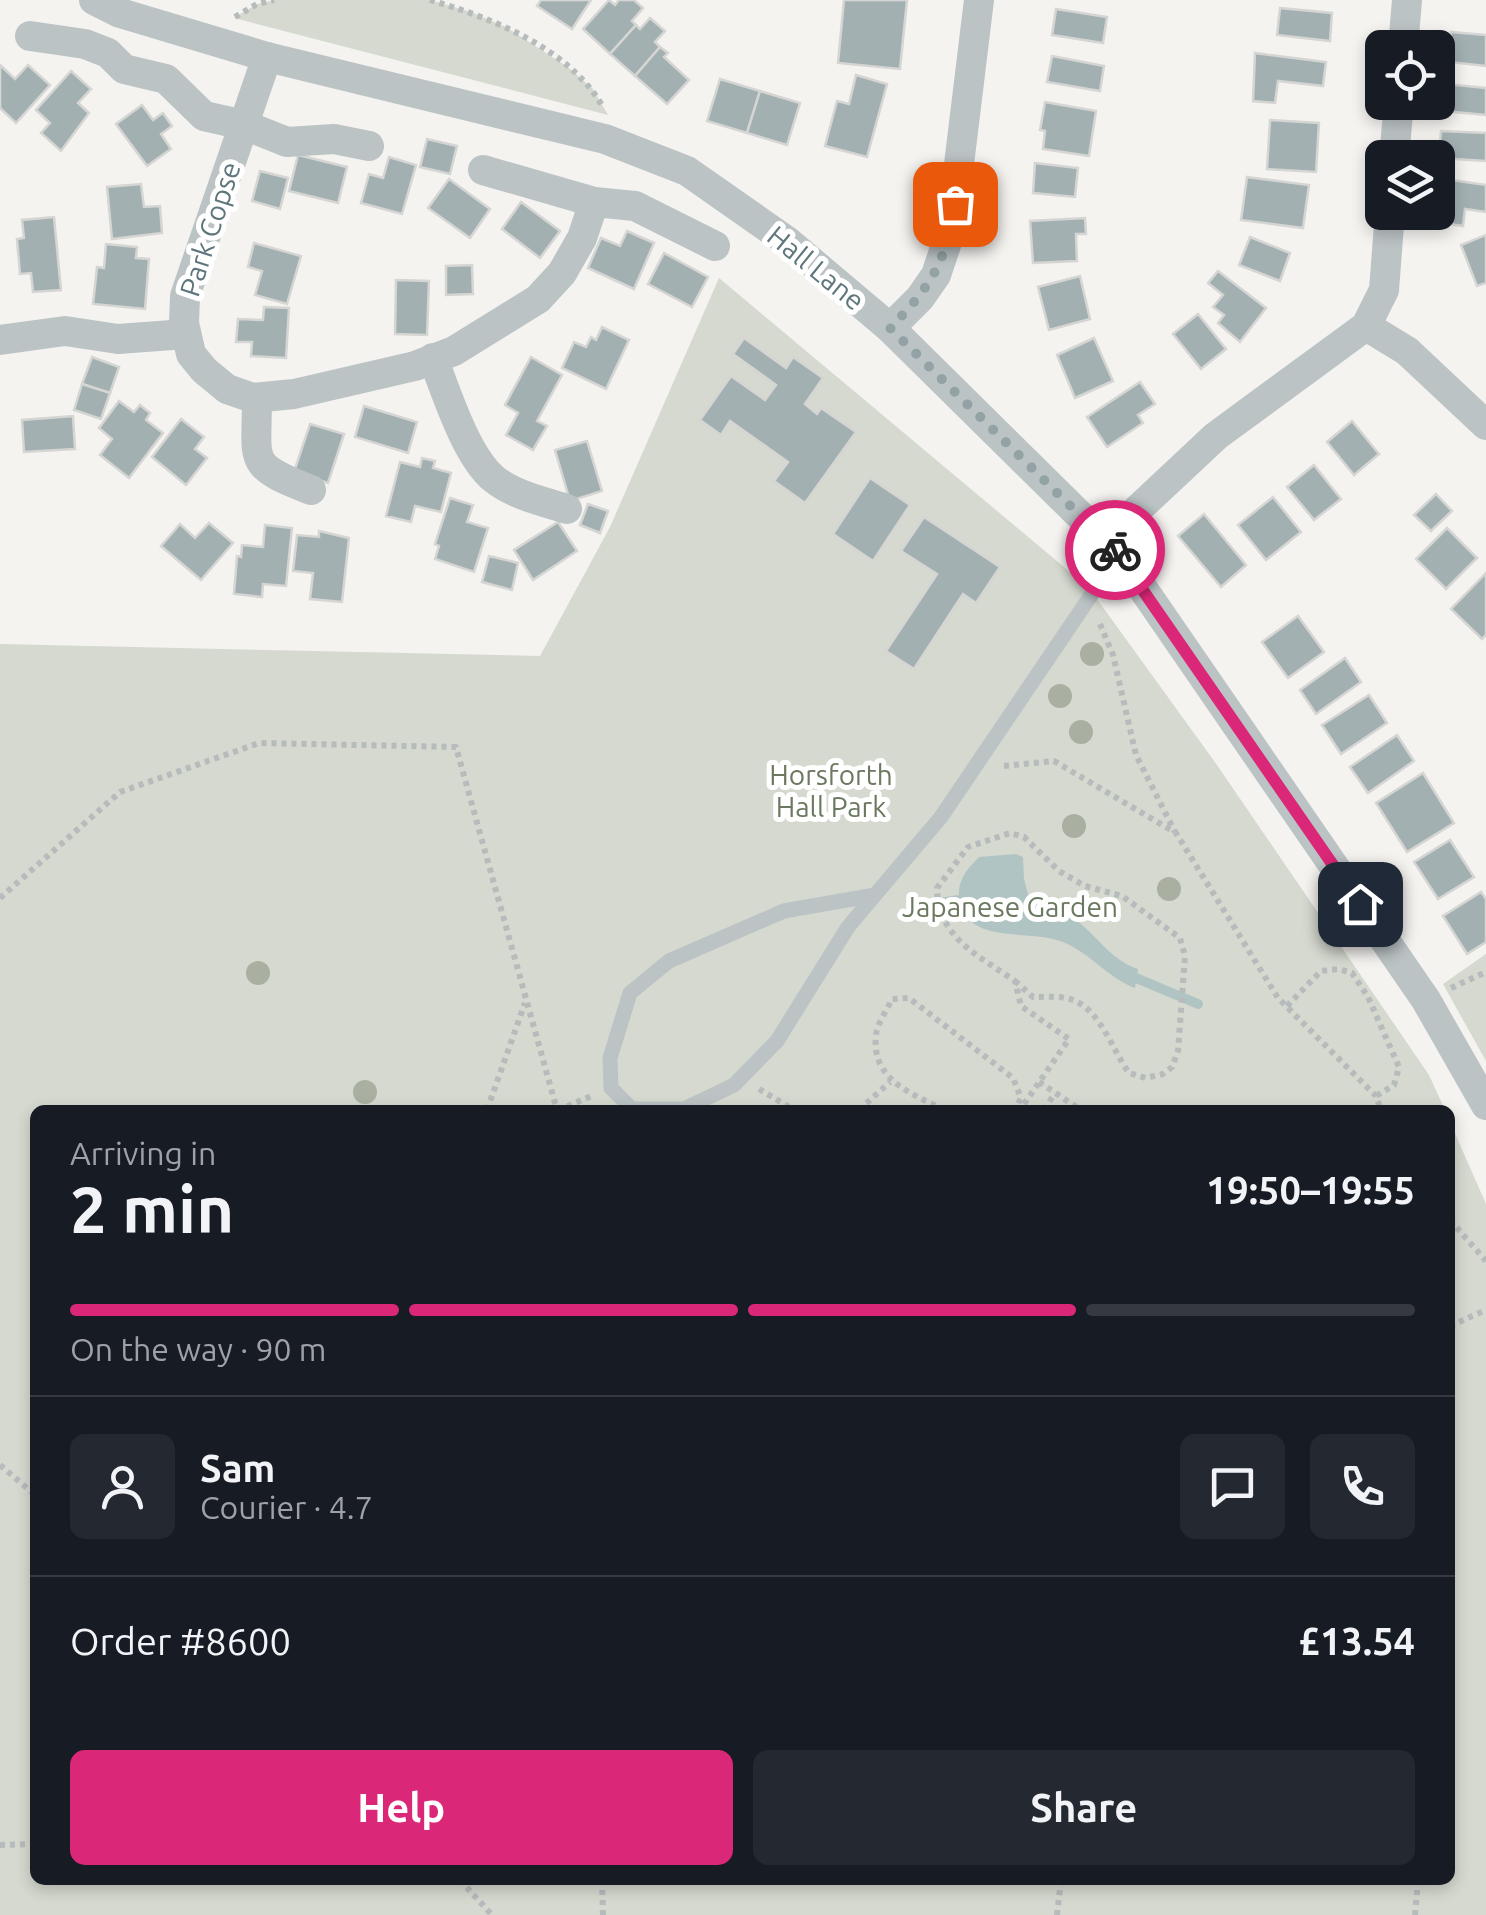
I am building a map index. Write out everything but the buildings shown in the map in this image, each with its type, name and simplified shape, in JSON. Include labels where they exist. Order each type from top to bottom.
[{"type":"street","name":"Hall Lane","points":[[94,0],[120,13],[266,57],[604,140],[686,172],[786,241],[890,328],[1112,547],[1426,1000],[1486,1105]]},
{"type":"street","points":[[890,328],[936,275],[951,230],[979,0]]},
{"type":"street","points":[[1404,30],[1407,0]]},
{"type":"street","name":"Park Copse","points":[[30,36],[84,44],[108,53],[124,69],[166,79],[204,116],[244,124],[287,142],[334,138],[370,146]]},
{"type":"street","name":"Park Copse","points":[[257,398],[227,390],[191,354],[185,296],[266,57]]},
{"type":"street","points":[[483,170],[594,202],[636,206],[715,246]]},
{"type":"street","points":[[254,491],[257,398],[294,394],[415,366],[454,350],[538,300],[562,273],[582,238],[594,202]]},
{"type":"street","points":[[1112,547],[1216,436],[1366,326],[1384,290],[1389,230]]},
{"type":"street","points":[[1366,326],[1407,351],[1486,425]]},
{"type":"street","name":"Park Copse","points":[[0,340],[65,330],[118,339],[186,334]]},
{"type":"street","points":[[433,358],[456,416],[491,477],[512,491],[567,509]]},
{"type":"street","points":[[257,452],[261,464],[271,474],[311,490]]},
{"type":"lane","points":[[694,1105],[734,1085],[777,1041],[848,927],[941,817],[1090,597],[1112,547]]},
{"type":"lane","points":[[628,1105],[611,1088],[610,1058],[630,993],[669,960],[784,911],[875,895]]},
{"type":"path","points":[[430,0],[506,27],[569,68],[593,89],[632,150]]},
{"type":"path","points":[[1090,597],[1113,655],[1136,754],[1176,833],[1278,998],[1376,1096],[1379,1105]]},
{"type":"path","points":[[0,898],[120,792],[260,743],[456,747],[556,1105]]},
{"type":"path","points":[[973,768],[1054,761],[1176,833]]},
{"type":"path","points":[[1016,981],[1033,997],[1077,1001],[1090,1011],[1129,1073],[1146,1078],[1172,1067],[1178,1051],[1185,956],[1180,938],[1167,926],[1122,896],[1085,886],[1059,871],[1024,837],[1010,833],[968,846],[937,888],[939,914],[958,939],[1016,981],[1021,1006],[1070,1039],[1022,1105]]},
{"type":"path","points":[[1287,1006],[1321,972],[1338,969],[1352,973],[1368,996],[1399,1067],[1394,1085],[1376,1096]]},
{"type":"path","points":[[934,1105],[890,1082],[878,1059],[876,1034],[892,999],[908,998],[1013,1078],[1019,1105]]},
{"type":"path","points":[[489,1105],[526,1000]]},
{"type":"path","points":[[740,1078],[786,1105]]},
{"type":"path","points":[[865,1105],[890,1082]]},
{"type":"path","points":[[1039,1082],[1073,1105]]},
{"type":"path","points":[[569,1105],[611,1088]]},
{"type":"path","points":[[1047,1105],[1055,1093]]},
{"type":"path","points":[[1455,1226],[1486,1261]]},
{"type":"path","points":[[1455,1324],[1486,1310]]},
{"type":"path","points":[[0,1465],[30,1491]]},
{"type":"path","points":[[0,1846],[30,1844]]},
{"type":"path","points":[[465,1885],[492,1915]]},
{"type":"path","points":[[602,1885],[603,1915]]},
{"type":"path","points":[[1057,1915],[1060,1885]]},
{"type":"path","points":[[1415,1915],[1418,1885]]},
{"type":"green space","points":[[274,0],[430,0],[471,12],[506,27],[569,68],[593,89],[608,115],[234,18],[257,4]]},
{"type":"green space","name":"Horsforth Hall Park","points":[[719,278],[1089,588],[1217,765],[1429,1075],[1443,1105],[30,1105],[30,1885],[1455,1885],[1455,1133],[1486,1204],[1486,1915],[0,1915],[0,644],[540,656],[610,527]]},
{"type":"green space","points":[[1486,954],[1486,1061],[1443,984]]},
{"type":"shaded area","points":[[979,857],[1023,857],[1029,898],[1069,915],[1114,955],[1138,969],[1135,988],[1063,942],[1000,933],[972,923],[963,912],[959,896],[964,874]]},
{"type":"waterway","points":[[940,903],[959,900]]},
{"type":"waterway","points":[[1136,978],[1198,1004]]},
{"type":"way so far","points":[[955,204],[936,275],[890,328],[1115,550]]},
{"type":"route","points":[[1115,550],[1360,904]]},
{"type":"park label","name":"Japanese Garden","points":[[1010,907]]}]
